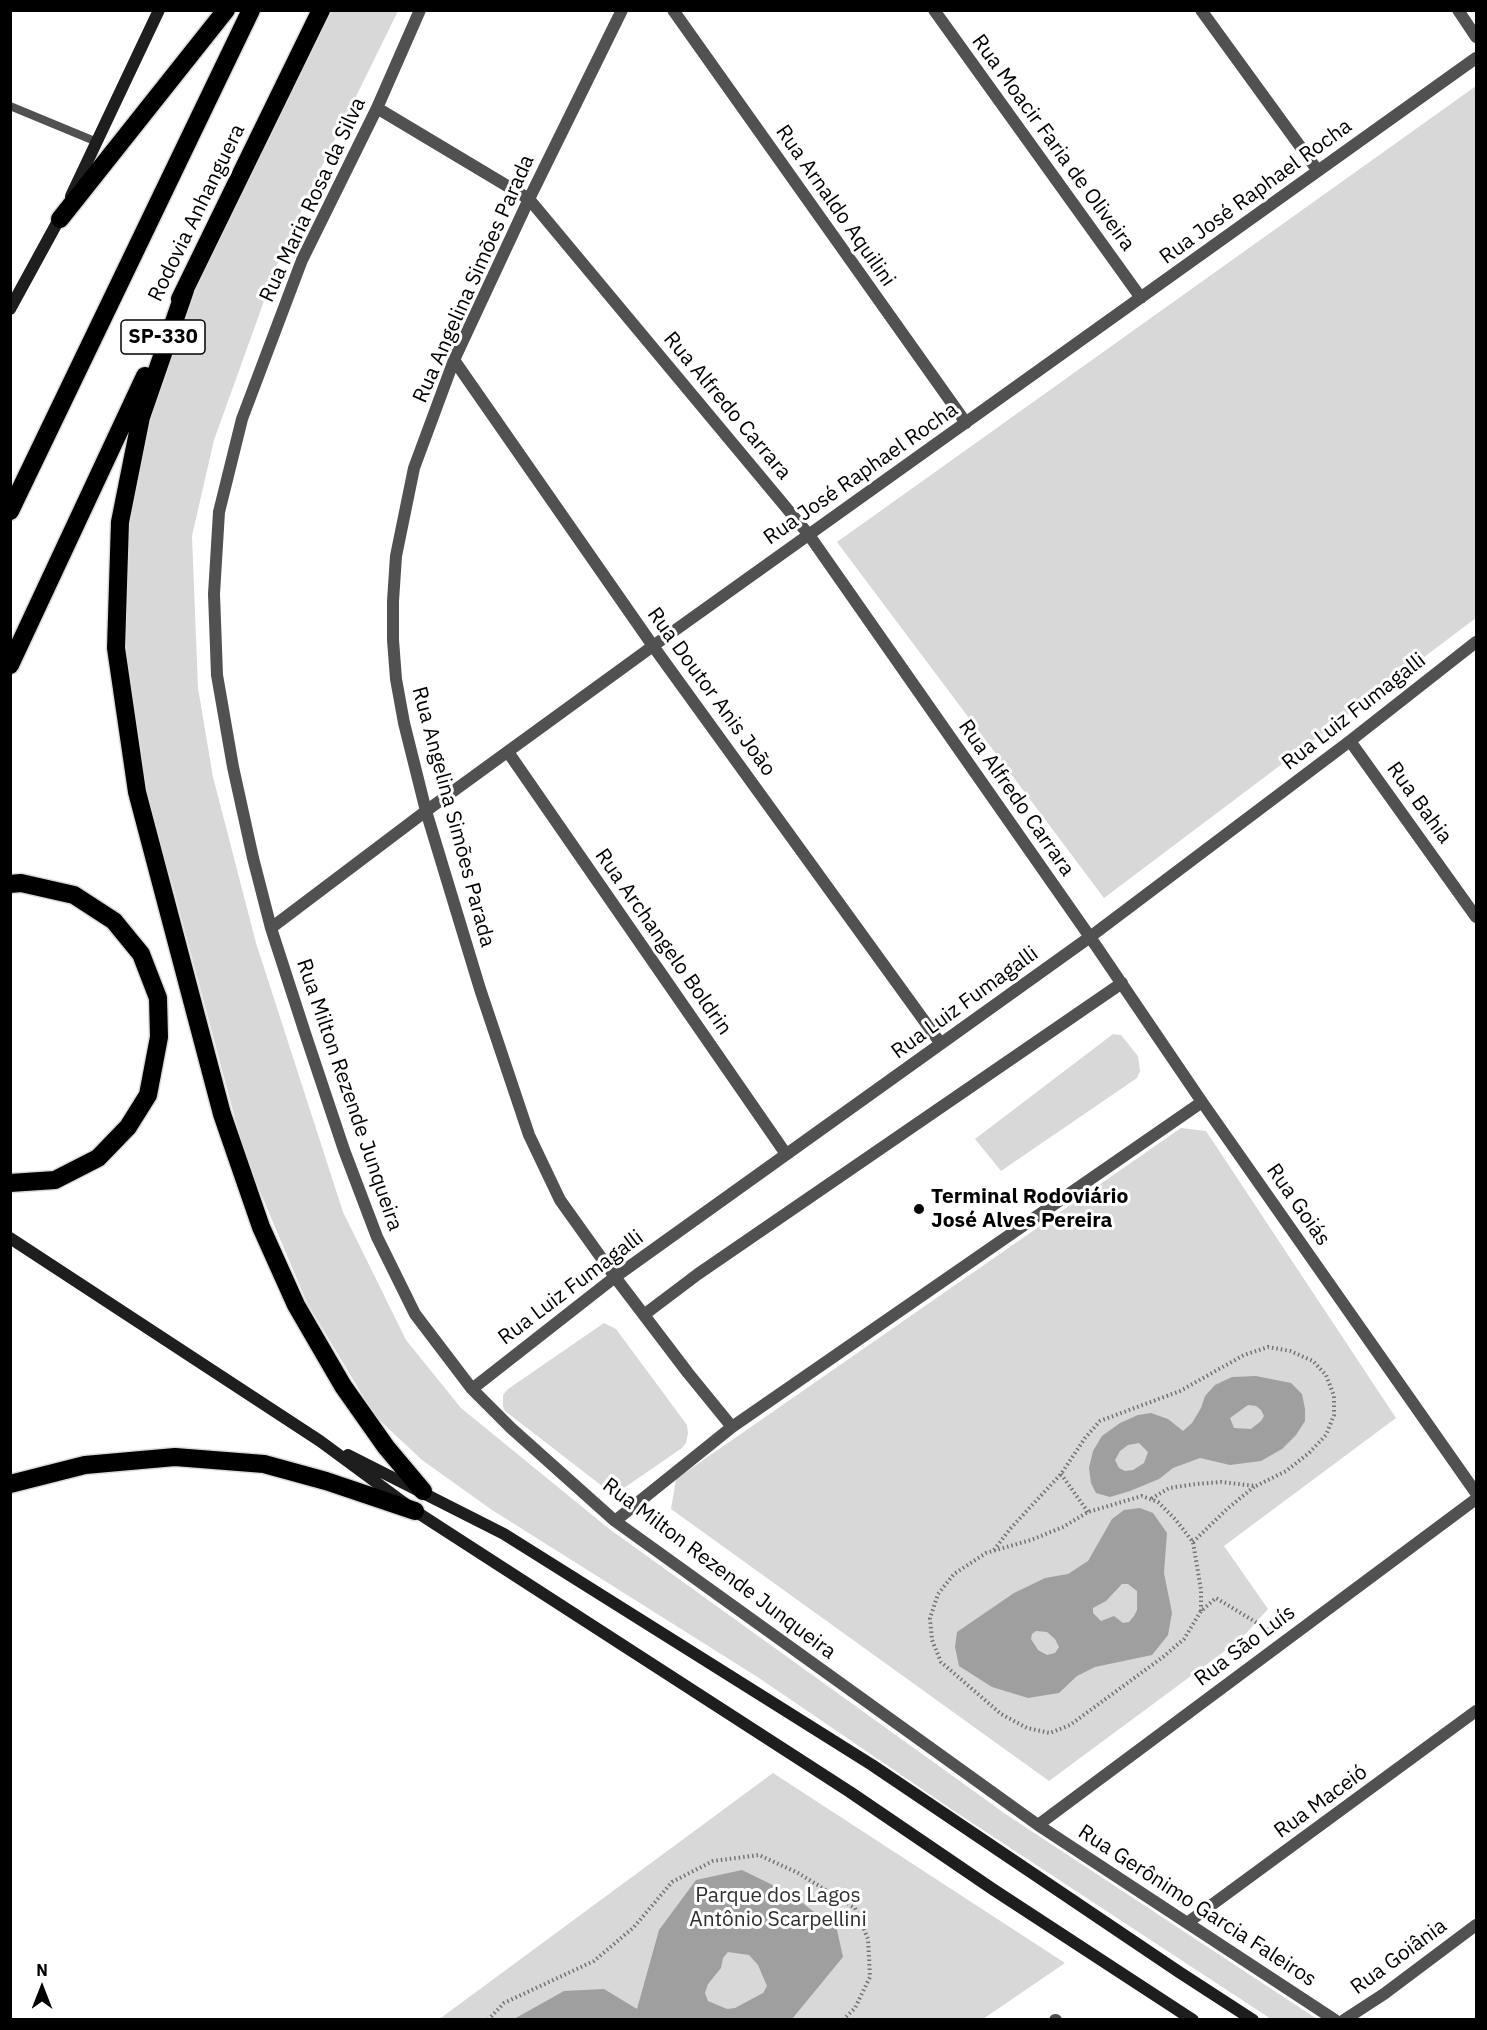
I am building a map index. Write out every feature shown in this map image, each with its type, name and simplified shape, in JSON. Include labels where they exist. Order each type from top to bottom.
[{"type":"highway","points":[[60,219],[226,10]]},
{"type":"highway","name":"Rodovia Anhanguera","points":[[10,511],[251,10]]},
{"type":"highway","name":"Rodovia Anhanguera","points":[[10,665],[184,290],[321,10]]},
{"type":"highway","points":[[184,290],[141,417],[120,522],[116,648],[137,792],[222,1113],[261,1227],[296,1305],[343,1386],[386,1447],[423,1491]]},
{"type":"highway","points":[[10,885],[21,883],[74,895],[114,921],[141,954],[158,998],[159,1037],[148,1095],[128,1127],[98,1158],[55,1179],[10,1183]]},
{"type":"highway","points":[[10,1484],[85,1465],[175,1457],[264,1464],[326,1481],[416,1511]]},
{"type":"main road","points":[[10,309],[60,219],[159,10]]},
{"type":"main road","points":[[10,1238],[320,1441],[416,1511],[1193,2019]]},
{"type":"main road","points":[[320,1441],[423,1491],[504,1534],[872,1765],[1169,1966],[1253,2019]]},
{"type":"street","name":"Rua Maria Rosa da Silva","points":[[219,512],[242,419],[302,260],[377,108],[420,10]]},
{"type":"street","name":"Rua Angelina Simões Parada","points":[[622,10],[529,198],[454,360],[414,468],[396,556],[393,601],[396,679],[404,723],[426,811],[480,989],[529,1135],[560,1200],[688,1373],[732,1426]]},
{"type":"street","name":"Rua Arnaldo Aquilini","points":[[673,10],[966,423]]},
{"type":"street","name":"Rua Moacir Faria de Oliveira","points":[[934,10],[1141,298]]},
{"type":"street","points":[[1201,10],[1318,171]]},
{"type":"street","points":[[1458,10],[1476,37]]},
{"type":"street","name":"Rua José Raphael Rocha","points":[[271,928],[426,811],[653,646],[1476,58]]},
{"type":"street","name":"Rua Alfredo Carrara","points":[[377,108],[529,198],[808,535],[1090,938]]},
{"type":"street","name":"Rua Doutor Anis João","points":[[454,360],[653,646],[941,1044]]},
{"type":"street","name":"Rua Milton Rezende Junqueira","points":[[219,512],[214,594],[217,675],[232,767],[271,928],[340,1139],[377,1237],[416,1314],[472,1389],[511,1428],[615,1521],[1038,1825]]},
{"type":"street","name":"Rua Luiz Fumagalli","points":[[472,1389],[615,1277],[1090,938],[1350,741],[1476,642]]},
{"type":"street","name":"Rua Bahia","points":[[1350,741],[1476,917]]},
{"type":"street","name":"Rua Archangelo Boldrin","points":[[508,752],[786,1154]]},
{"type":"street","name":"Rua Goiás","points":[[1090,938],[1476,1493]]},
{"type":"street","points":[[645,1314],[698,1274],[1122,983]]},
{"type":"street","points":[[615,1521],[732,1426],[1202,1102]]},
{"type":"street","name":"Rua São Luís","points":[[1038,1825],[1476,1499]]},
{"type":"street","name":"Rua Maceió","points":[[1187,1923],[1476,1712]]},
{"type":"street","name":"Rua Gerônimo Garcia Faleiros","points":[[1038,1825],[1335,2019]]},
{"type":"street","name":"Rua Goiânia","points":[[1344,2019],[1384,1994],[1476,1925]]},
{"type":"lane","points":[[10,106],[97,142]]},
{"type":"path","points":[[992,1551],[1061,1474],[1085,1438],[1100,1421],[1180,1391],[1244,1355],[1268,1347],[1290,1351],[1313,1360],[1326,1375],[1334,1396],[1334,1415],[1326,1435],[1309,1453],[1286,1471],[1256,1486],[1227,1509],[1193,1542]]},
{"type":"path","points":[[1061,1474],[1088,1512]]},
{"type":"path","points":[[1151,1499],[1169,1488],[1196,1484],[1221,1482],[1256,1486]]},
{"type":"path","points":[[1201,1611],[1201,1590],[1193,1542],[1158,1502],[1142,1496],[1088,1512],[1063,1527],[1031,1540],[986,1553],[954,1574],[938,1594],[930,1618],[932,1640],[941,1662],[1001,1714],[1027,1728],[1050,1733],[1070,1725],[1163,1657],[1184,1639],[1201,1611],[1216,1598],[1285,1640]]},
{"type":"path","points":[[488,2019],[504,2003],[594,1961],[634,1927],[672,1882],[713,1861],[759,1855],[798,1873],[855,1908],[868,1939],[870,1977],[855,2008],[843,2019]]},
{"type":"green space","points":[[330,11],[398,11],[316,178],[277,265],[214,440],[192,536],[198,688],[213,777],[256,943],[343,1212],[406,1340],[461,1408],[608,1528],[1007,1815],[1317,2019],[1271,2019],[954,1811],[759,1678],[492,1510],[422,1460],[375,1416],[307,1303],[245,1156],[145,791],[125,644],[127,524],[150,412],[187,298]]},
{"type":"green space","points":[[1476,86],[1476,618],[1104,898],[837,542]]},
{"type":"green space","points":[[1113,1034],[1121,1035],[1138,1056],[1140,1071],[1137,1078],[1001,1171],[975,1139]]},
{"type":"green space","points":[[1181,1128],[1206,1131],[1396,1418],[1224,1546],[1268,1609],[1241,1639],[1049,1781],[671,1509],[676,1479]]},
{"type":"green space","points":[[604,1323],[616,1329],[687,1425],[688,1433],[686,1443],[682,1448],[621,1490],[602,1486],[505,1411],[503,1407],[503,1395],[508,1389]]},
{"type":"green space","name":"Parque dos Lagos Antônio Scarpellini","points":[[773,1773],[1065,1963],[983,2019],[438,2020]]},
{"type":"shaded area","points":[[1256,1376],[1291,1383],[1302,1394],[1305,1421],[1296,1435],[1282,1449],[1261,1461],[1230,1465],[1200,1458],[1173,1468],[1159,1479],[1130,1491],[1110,1497],[1096,1493],[1091,1483],[1089,1468],[1093,1451],[1102,1436],[1120,1423],[1138,1415],[1151,1413],[1168,1419],[1183,1431],[1192,1423],[1205,1396],[1215,1385],[1232,1377]],"holes":[[[1248,1405],[1256,1406],[1261,1410],[1264,1416],[1261,1421],[1251,1429],[1234,1428],[1230,1418]],[[1139,1443],[1148,1452],[1144,1463],[1133,1470],[1125,1471],[1119,1468],[1115,1460],[1120,1451],[1128,1445]]]},
{"type":"shaded area","points":[[1140,1508],[1153,1513],[1167,1533],[1164,1573],[1172,1613],[1168,1635],[1152,1655],[1095,1667],[1077,1676],[1059,1693],[1028,1698],[992,1687],[959,1666],[955,1647],[957,1632],[1014,1593],[1045,1578],[1068,1574],[1088,1561],[1112,1519],[1124,1510]],"holes":[[[1122,1584],[1128,1584],[1137,1591],[1137,1610],[1134,1616],[1129,1622],[1123,1623],[1114,1616],[1101,1621],[1093,1613],[1093,1608],[1106,1601]],[[1036,1631],[1047,1632],[1055,1639],[1059,1647],[1055,1653],[1047,1655],[1038,1650],[1031,1639],[1032,1634]]]},
{"type":"shaded area","points":[[742,1870],[791,1894],[837,1930],[843,1957],[792,2019],[514,2019],[564,1991],[604,1989],[637,2009],[659,1930],[696,1880]],"holes":[[[728,1952],[749,1955],[758,1965],[767,1986],[763,1993],[735,2008],[727,2009],[708,2001],[705,1993],[708,1984],[721,1968],[723,1958]]]},
{"type":"place","name":"Terminal Rodoviário José Alves Pereira","points":[[919,1209]]}]
